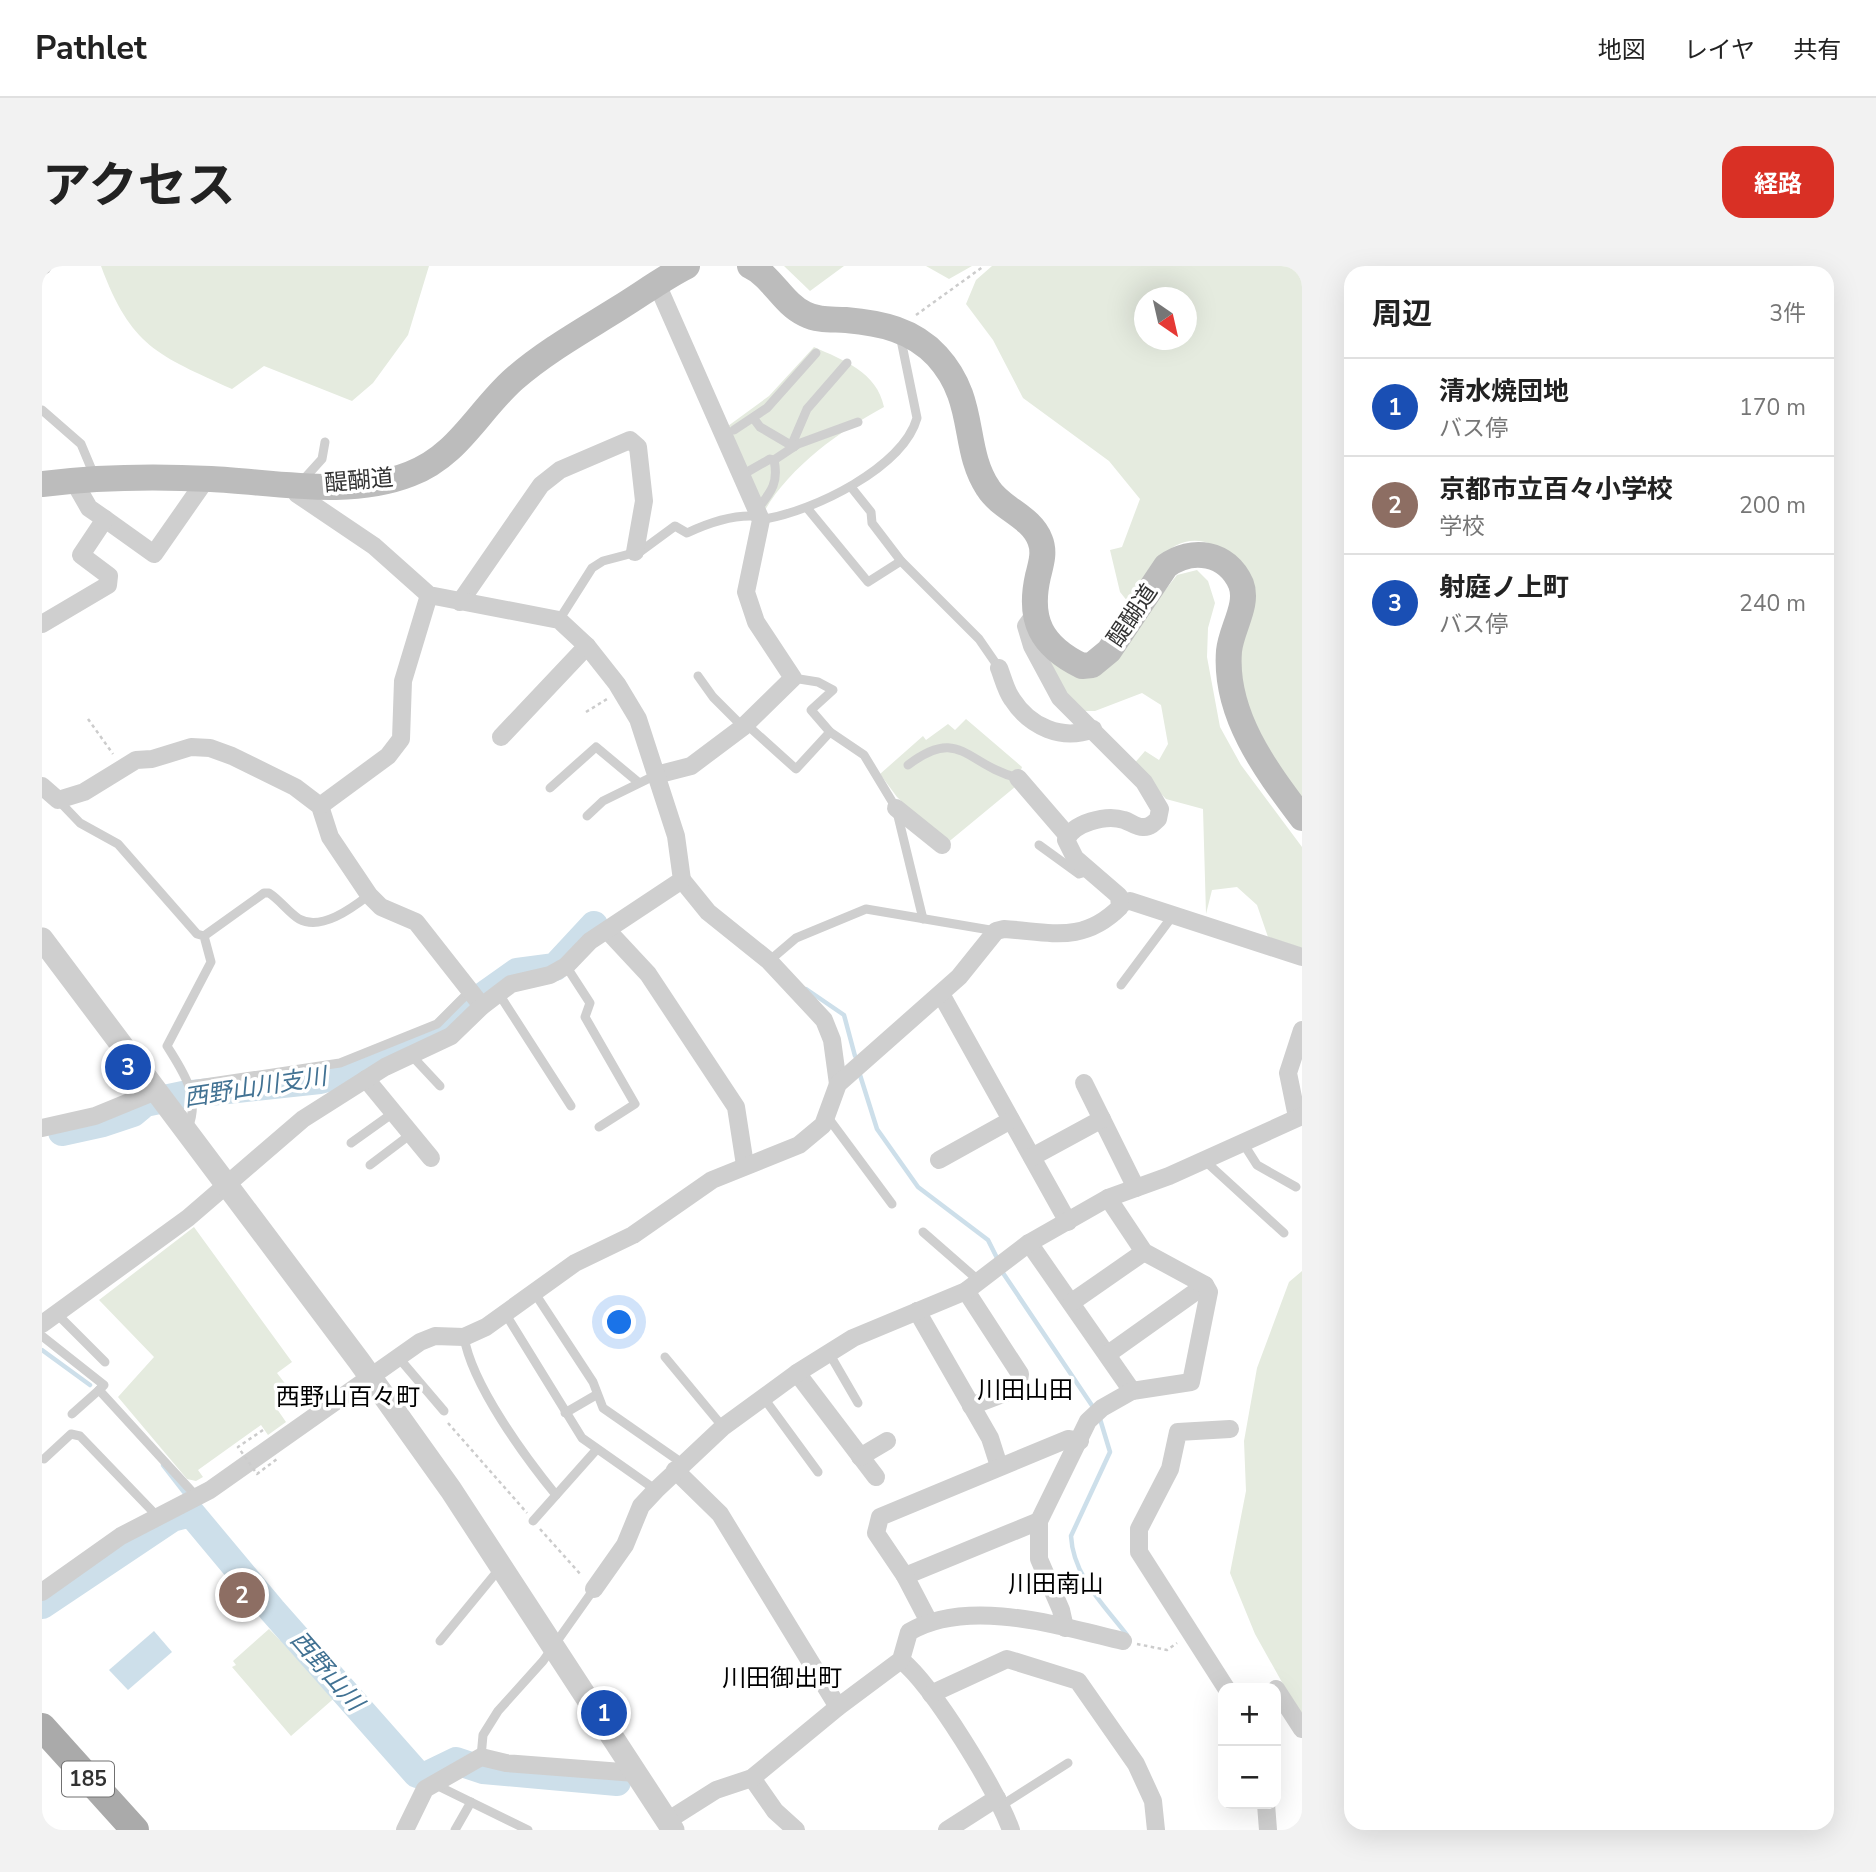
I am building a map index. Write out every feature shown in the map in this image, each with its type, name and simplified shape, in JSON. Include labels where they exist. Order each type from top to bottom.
[{"type":"main road","name":"醍醐道","points":[[42,484],[84,478],[207,478],[338,487],[375,484],[409,475],[431,464],[457,445],[517,376],[687,266]]},
{"type":"main road","points":[[750,266],[758,270],[787,303],[803,314],[818,320],[858,321],[900,329],[934,353],[954,377],[963,396],[979,467],[988,489],[1038,534],[1043,552],[1034,615]]},
{"type":"main road","name":"醍醐道","points":[[1034,615],[1042,633],[1060,653],[1082,666],[1093,665],[1109,651],[1167,566],[1198,553],[1219,559],[1237,577],[1242,588],[1242,606],[1229,650],[1229,669],[1237,709],[1258,758],[1302,818]]},
{"type":"main road","name":"185","points":[[42,1727],[124,1826]]},
{"type":"street","points":[[656,775],[691,766],[744,726],[793,678],[756,622],[746,592],[759,515],[657,284]]},
{"type":"street","points":[[460,602],[541,485],[560,470],[630,440],[638,447],[644,501],[635,552]]},
{"type":"street","points":[[84,478],[89,508],[154,554],[207,478]]},
{"type":"street","points":[[296,483],[298,494],[374,546],[429,594],[559,620],[587,646],[638,719],[676,836],[682,880],[708,912],[769,961],[824,1020],[832,1040],[838,1084]]},
{"type":"street","points":[[42,624],[108,585],[109,576],[81,555],[105,519]]},
{"type":"street","points":[[320,806],[388,756],[401,739],[403,681],[429,594]]},
{"type":"street","points":[[1034,615],[1026,626],[1049,681],[1060,698],[1093,729],[1155,797],[1160,808],[1158,819],[1141,828],[1121,818],[1083,823],[1070,831],[1068,836]]},
{"type":"street","points":[[501,737],[587,646]]},
{"type":"street","points":[[999,668],[1012,699],[1044,729],[1060,734],[1081,734],[1093,729]]},
{"type":"street","points":[[42,786],[58,800],[84,792],[136,760],[152,759],[191,747],[209,748],[295,787],[320,806],[330,837],[369,895],[381,906],[416,922],[468,993],[482,1006]]},
{"type":"street","points":[[1018,778],[1068,836],[1070,849],[1089,871],[1113,889],[1120,903]]},
{"type":"street","points":[[896,808],[942,845]]},
{"type":"street","points":[[42,1324],[227,1186],[303,1119],[366,1079],[412,1056],[511,984],[550,975],[566,966],[590,941],[682,880]]},
{"type":"street","points":[[42,1592],[121,1536],[197,1497],[420,1342],[435,1336],[464,1337],[575,1263],[632,1235],[712,1180],[799,1146],[823,1125],[838,1084],[959,977],[996,931],[1089,931],[1113,914],[1120,903],[1130,901],[1302,957]]},
{"type":"street","points":[[607,930],[648,975],[736,1107],[745,1165]]},
{"type":"street","points":[[42,939],[452,1490],[551,1648],[670,1826],[716,1790],[752,1778],[838,1707],[901,1660],[909,1632],[928,1620],[1012,1615],[1123,1641]]},
{"type":"street","points":[[941,993],[1068,1222]]},
{"type":"street","points":[[594,1589],[625,1545],[641,1506],[656,1490],[723,1427],[797,1373],[853,1338],[972,1286],[1029,1243],[1108,1198],[1204,1160],[1300,1116],[1288,1073],[1296,1065],[1302,1030]]},
{"type":"street","points":[[366,1079],[431,1158]]},
{"type":"street","points":[[1084,1083],[1136,1188]]},
{"type":"street","points":[[42,1128],[161,1097]]},
{"type":"street","points":[[1032,1157],[1102,1119]]},
{"type":"street","points":[[939,1160],[1011,1120]]},
{"type":"street","points":[[1065,1628],[1061,1610],[1039,1559],[1039,1521],[1088,1421],[1102,1408],[1132,1391],[1191,1382],[1209,1292],[1205,1285],[1144,1252],[1108,1198]]},
{"type":"street","points":[[1029,1243],[1132,1391]]},
{"type":"street","points":[[1072,1302],[1144,1252]]},
{"type":"street","points":[[1108,1354],[1205,1285]]},
{"type":"street","points":[[971,1406],[1018,1388],[1020,1374],[972,1286]]},
{"type":"street","points":[[917,1311],[990,1438],[999,1465]]},
{"type":"street","points":[[797,1373],[876,1477]]},
{"type":"street","points":[[1223,1683],[1139,1552],[1139,1529],[1170,1469],[1178,1432],[1230,1429]]},
{"type":"street","points":[[928,1620],[905,1576],[876,1533],[880,1517],[999,1465],[1068,1439],[1080,1441]]},
{"type":"street","points":[[860,1457],[887,1441]]},
{"type":"street","points":[[678,1467],[720,1514],[838,1707]]},
{"type":"street","points":[[905,1576],[1039,1521]]},
{"type":"street","points":[[931,1694],[1006,1659],[1078,1681],[1136,1764],[1153,1801],[1156,1830]]},
{"type":"street","points":[[901,1660],[916,1672],[931,1694],[1000,1802],[1012,1830]]},
{"type":"street","points":[[1281,1697],[1302,1729]]},
{"type":"street","points":[[405,1830],[425,1789],[481,1757],[506,1763],[635,1773]]},
{"type":"street","points":[[752,1778],[775,1811],[796,1830]]},
{"type":"street","points":[[947,1830],[1000,1802]]},
{"type":"street","points":[[1266,1809],[1268,1830]]},
{"type":"lane","points":[[559,620],[592,568],[603,561],[635,552],[662,538],[676,526],[687,533],[708,524],[807,508],[851,487],[914,431],[918,418],[900,329]]},
{"type":"lane","points":[[734,430],[754,419],[780,395],[816,353]]},
{"type":"lane","points":[[793,445],[807,409],[847,363]]},
{"type":"lane","points":[[42,410],[80,443],[84,478]]},
{"type":"lane","points":[[754,419],[760,427],[793,445]]},
{"type":"lane","points":[[742,475],[770,459],[774,460],[793,445],[858,422]]},
{"type":"lane","points":[[296,483],[321,459],[325,442]]},
{"type":"lane","points":[[759,515],[775,487],[778,476],[774,460]]},
{"type":"lane","points":[[851,487],[871,512],[873,523],[901,561],[979,639],[999,668]]},
{"type":"lane","points":[[807,508],[868,582],[901,561]]},
{"type":"lane","points":[[698,676],[713,696],[744,726],[796,769],[830,732]]},
{"type":"lane","points":[[793,678],[818,682],[833,690],[811,710],[830,732],[863,755],[896,808],[923,919]]},
{"type":"lane","points":[[908,765],[924,752],[945,745],[961,749],[994,772],[1018,778]]},
{"type":"lane","points":[[550,788],[596,747],[638,782]]},
{"type":"lane","points":[[587,816],[603,801],[656,775]]},
{"type":"lane","points":[[58,800],[80,822],[118,844],[197,934],[204,936]]},
{"type":"lane","points":[[1039,845],[1079,874],[1089,871]]},
{"type":"lane","points":[[204,936],[264,893],[269,893],[297,918],[310,924],[326,920],[369,895]]},
{"type":"lane","points":[[769,961],[796,938],[866,909],[996,931]]},
{"type":"lane","points":[[1121,985],[1174,914]]},
{"type":"lane","points":[[186,1132],[193,1116],[191,1090],[167,1046],[211,962],[204,936]]},
{"type":"lane","points":[[566,966],[590,1003],[585,1017],[635,1104],[599,1127]]},
{"type":"lane","points":[[191,1090],[329,1066],[443,1033],[468,993]]},
{"type":"lane","points":[[499,994],[571,1106]]},
{"type":"lane","points":[[412,1056],[440,1086]]},
{"type":"lane","points":[[351,1143],[393,1113]]},
{"type":"lane","points":[[826,1115],[892,1204]]},
{"type":"lane","points":[[370,1165],[411,1134]]},
{"type":"lane","points":[[1243,1143],[1257,1166],[1296,1187]]},
{"type":"lane","points":[[1204,1160],[1284,1233]]},
{"type":"lane","points":[[923,1232],[972,1286]]},
{"type":"lane","points":[[534,1292],[593,1382],[603,1408],[678,1467]]},
{"type":"lane","points":[[505,1312],[582,1438],[656,1490]]},
{"type":"lane","points":[[57,1314],[105,1362]]},
{"type":"lane","points":[[42,1336],[104,1385],[72,1413]]},
{"type":"lane","points":[[464,1337],[467,1357],[526,1458],[556,1495]]},
{"type":"lane","points":[[829,1353],[858,1403]]},
{"type":"lane","points":[[398,1357],[444,1411]]},
{"type":"lane","points":[[665,1357],[723,1427]]},
{"type":"lane","points":[[99,1390],[197,1497]]},
{"type":"lane","points":[[565,1413],[596,1395]]},
{"type":"lane","points":[[763,1397],[818,1472]]},
{"type":"lane","points":[[44,1459],[71,1434],[80,1436],[159,1518]]},
{"type":"lane","points":[[533,1521],[597,1449]]},
{"type":"lane","points":[[440,1641],[500,1568]]},
{"type":"lane","points":[[481,1757],[483,1735],[498,1711],[543,1661],[594,1589]]},
{"type":"lane","points":[[1000,1802],[1068,1763]]},
{"type":"lane","points":[[434,1784],[528,1830]]},
{"type":"lane","points":[[455,1830],[471,1802]]},
{"type":"path","points":[[900,329],[984,266]]},
{"type":"path","points":[[586,712],[621,691]]},
{"type":"path","points":[[88,719],[122,768]]},
{"type":"path","points":[[444,1411],[444,1418],[594,1589]]},
{"type":"path","points":[[262,1430],[238,1447],[257,1474],[277,1459]]},
{"type":"path","points":[[1123,1641],[1167,1650],[1192,1634]]},
{"type":"shaded area","points":[[101,266],[429,266],[408,335],[373,383],[352,401],[264,366],[232,389],[185,367],[150,345],[136,332],[112,293]]},
{"type":"shaded area","points":[[784,266],[844,266],[810,291]]},
{"type":"shaded area","points":[[926,266],[972,266],[949,279]]},
{"type":"shaded area","points":[[992,266],[1302,266],[1302,807],[1239,696],[1241,563],[1222,549],[1204,542],[1189,541],[1163,555],[1128,602],[1120,592],[1110,550],[1122,547],[1140,499],[1109,461],[1023,398],[993,340],[966,304],[976,280]]},
{"type":"shaded area","points":[[814,347],[847,362],[866,376],[880,395],[884,407],[833,439],[801,466],[774,496],[764,512],[728,426],[769,396]]},
{"type":"shaded area","points":[[1197,570],[1208,581],[1215,603],[1208,628],[1207,657],[1220,727],[1241,765],[1302,847],[1302,948],[1268,937],[1257,905],[1237,887],[1212,890],[1206,914],[1203,809],[1166,799],[1133,765],[1145,751],[1159,760],[1168,744],[1161,705],[1142,693],[1095,711],[1082,711],[1049,672],[1049,652],[1060,660],[1117,652],[1177,575]]},
{"type":"shaded area","points":[[966,719],[1022,767],[1015,787],[946,844],[897,797],[880,774],[923,736],[926,740],[948,724],[955,730]]},
{"type":"shaded area","points":[[194,1227],[292,1362],[277,1373],[290,1390],[288,1401],[277,1409],[286,1422],[268,1435],[261,1425],[198,1470],[203,1477],[196,1481],[187,1479],[118,1397],[154,1357],[99,1300]]},
{"type":"shaded area","points":[[1302,1271],[1302,1718],[1255,1634],[1230,1573],[1246,1491],[1244,1441],[1257,1368],[1289,1282]]},
{"type":"shaded area","points":[[269,1629],[280,1640],[290,1631],[339,1694],[291,1736],[232,1667],[236,1665],[233,1661]]},
{"type":"water","points":[[154,1631],[172,1652],[128,1690],[109,1670]]},
{"type":"waterway","name":"西野山川支川","points":[[62,1132],[133,1113],[145,1103],[183,1095],[320,1080],[342,1074],[440,1035],[469,1006],[517,972],[555,967],[594,925]]},
{"type":"waterway","points":[[806,989],[844,1015],[855,1056]]},
{"type":"waterway","points":[[860,1075],[877,1129],[918,1187],[988,1240],[997,1258]]},
{"type":"waterway","points":[[1003,1273],[1093,1407]]},
{"type":"waterway","points":[[42,1350],[90,1385]]},
{"type":"waterway","points":[[1100,1419],[1110,1452],[1071,1536],[1077,1564],[1084,1577],[1127,1635]]},
{"type":"waterway","points":[[163,1465],[184,1492]]},
{"type":"waterway","name":"西野山川","points":[[42,1605],[172,1518],[191,1513],[272,1610],[417,1774],[425,1776],[456,1761],[483,1770],[617,1782]]},
{"type":"place","name":"射庭ノ上町","points":[[128,1067]]},
{"type":"place","name":"京都市立百々小学校","points":[[242,1595]]},
{"type":"place","name":"清水焼団地","points":[[604,1713]]},
{"type":"district","name":"川田山田","points":[[1025,1390]]},
{"type":"district","name":"西野山百々町","points":[[348,1397]]},
{"type":"district","name":"川田南山","points":[[1056,1584]]},
{"type":"district","name":"川田御出町","points":[[782,1678]]}]
